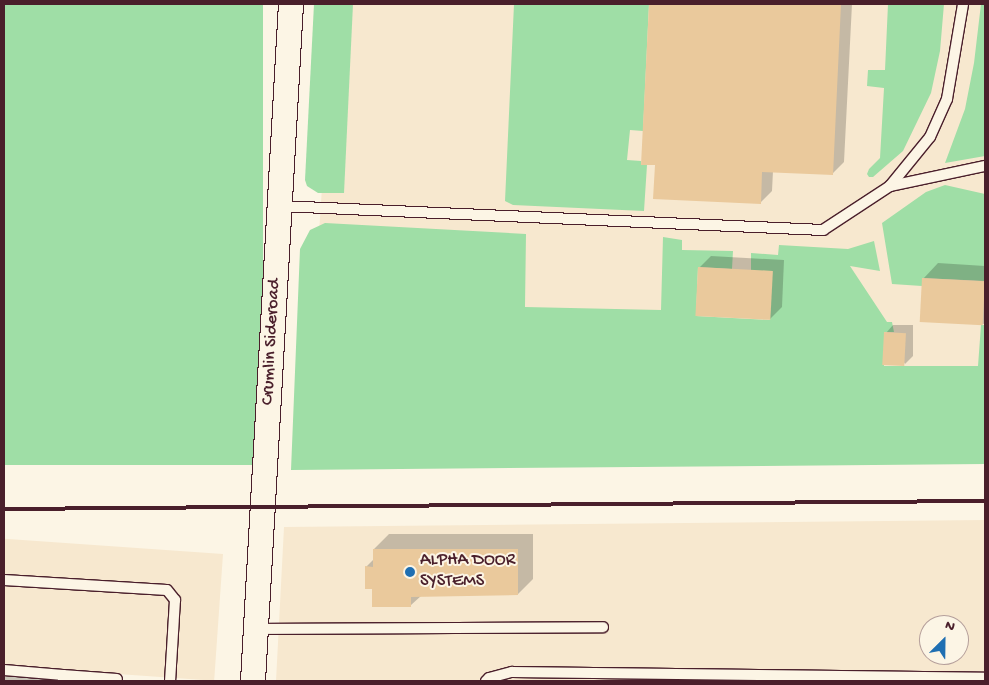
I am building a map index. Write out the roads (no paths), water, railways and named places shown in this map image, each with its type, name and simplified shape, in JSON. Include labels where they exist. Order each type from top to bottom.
[{"type":"street","name":"Crumlin Sideroad","points":[[253,681],[291,4]]},
{"type":"lane","points":[[280,206],[823,230],[890,186],[930,137],[947,99],[963,4]]},
{"type":"lane","points":[[890,186],[985,166]]},
{"type":"lane","points":[[4,580],[167,590],[175,600],[170,681]]},
{"type":"lane","points":[[256,629],[603,627]]},
{"type":"lane","points":[[4,670],[63,678],[117,679]]},
{"type":"lane","points":[[486,681],[489,678],[512,672],[985,678]]},
{"type":"railway","points":[[4,509],[985,501]]},
{"type":"place","name":"ALPHA DOOR SYSTEMS","points":[[410,572]]}]
